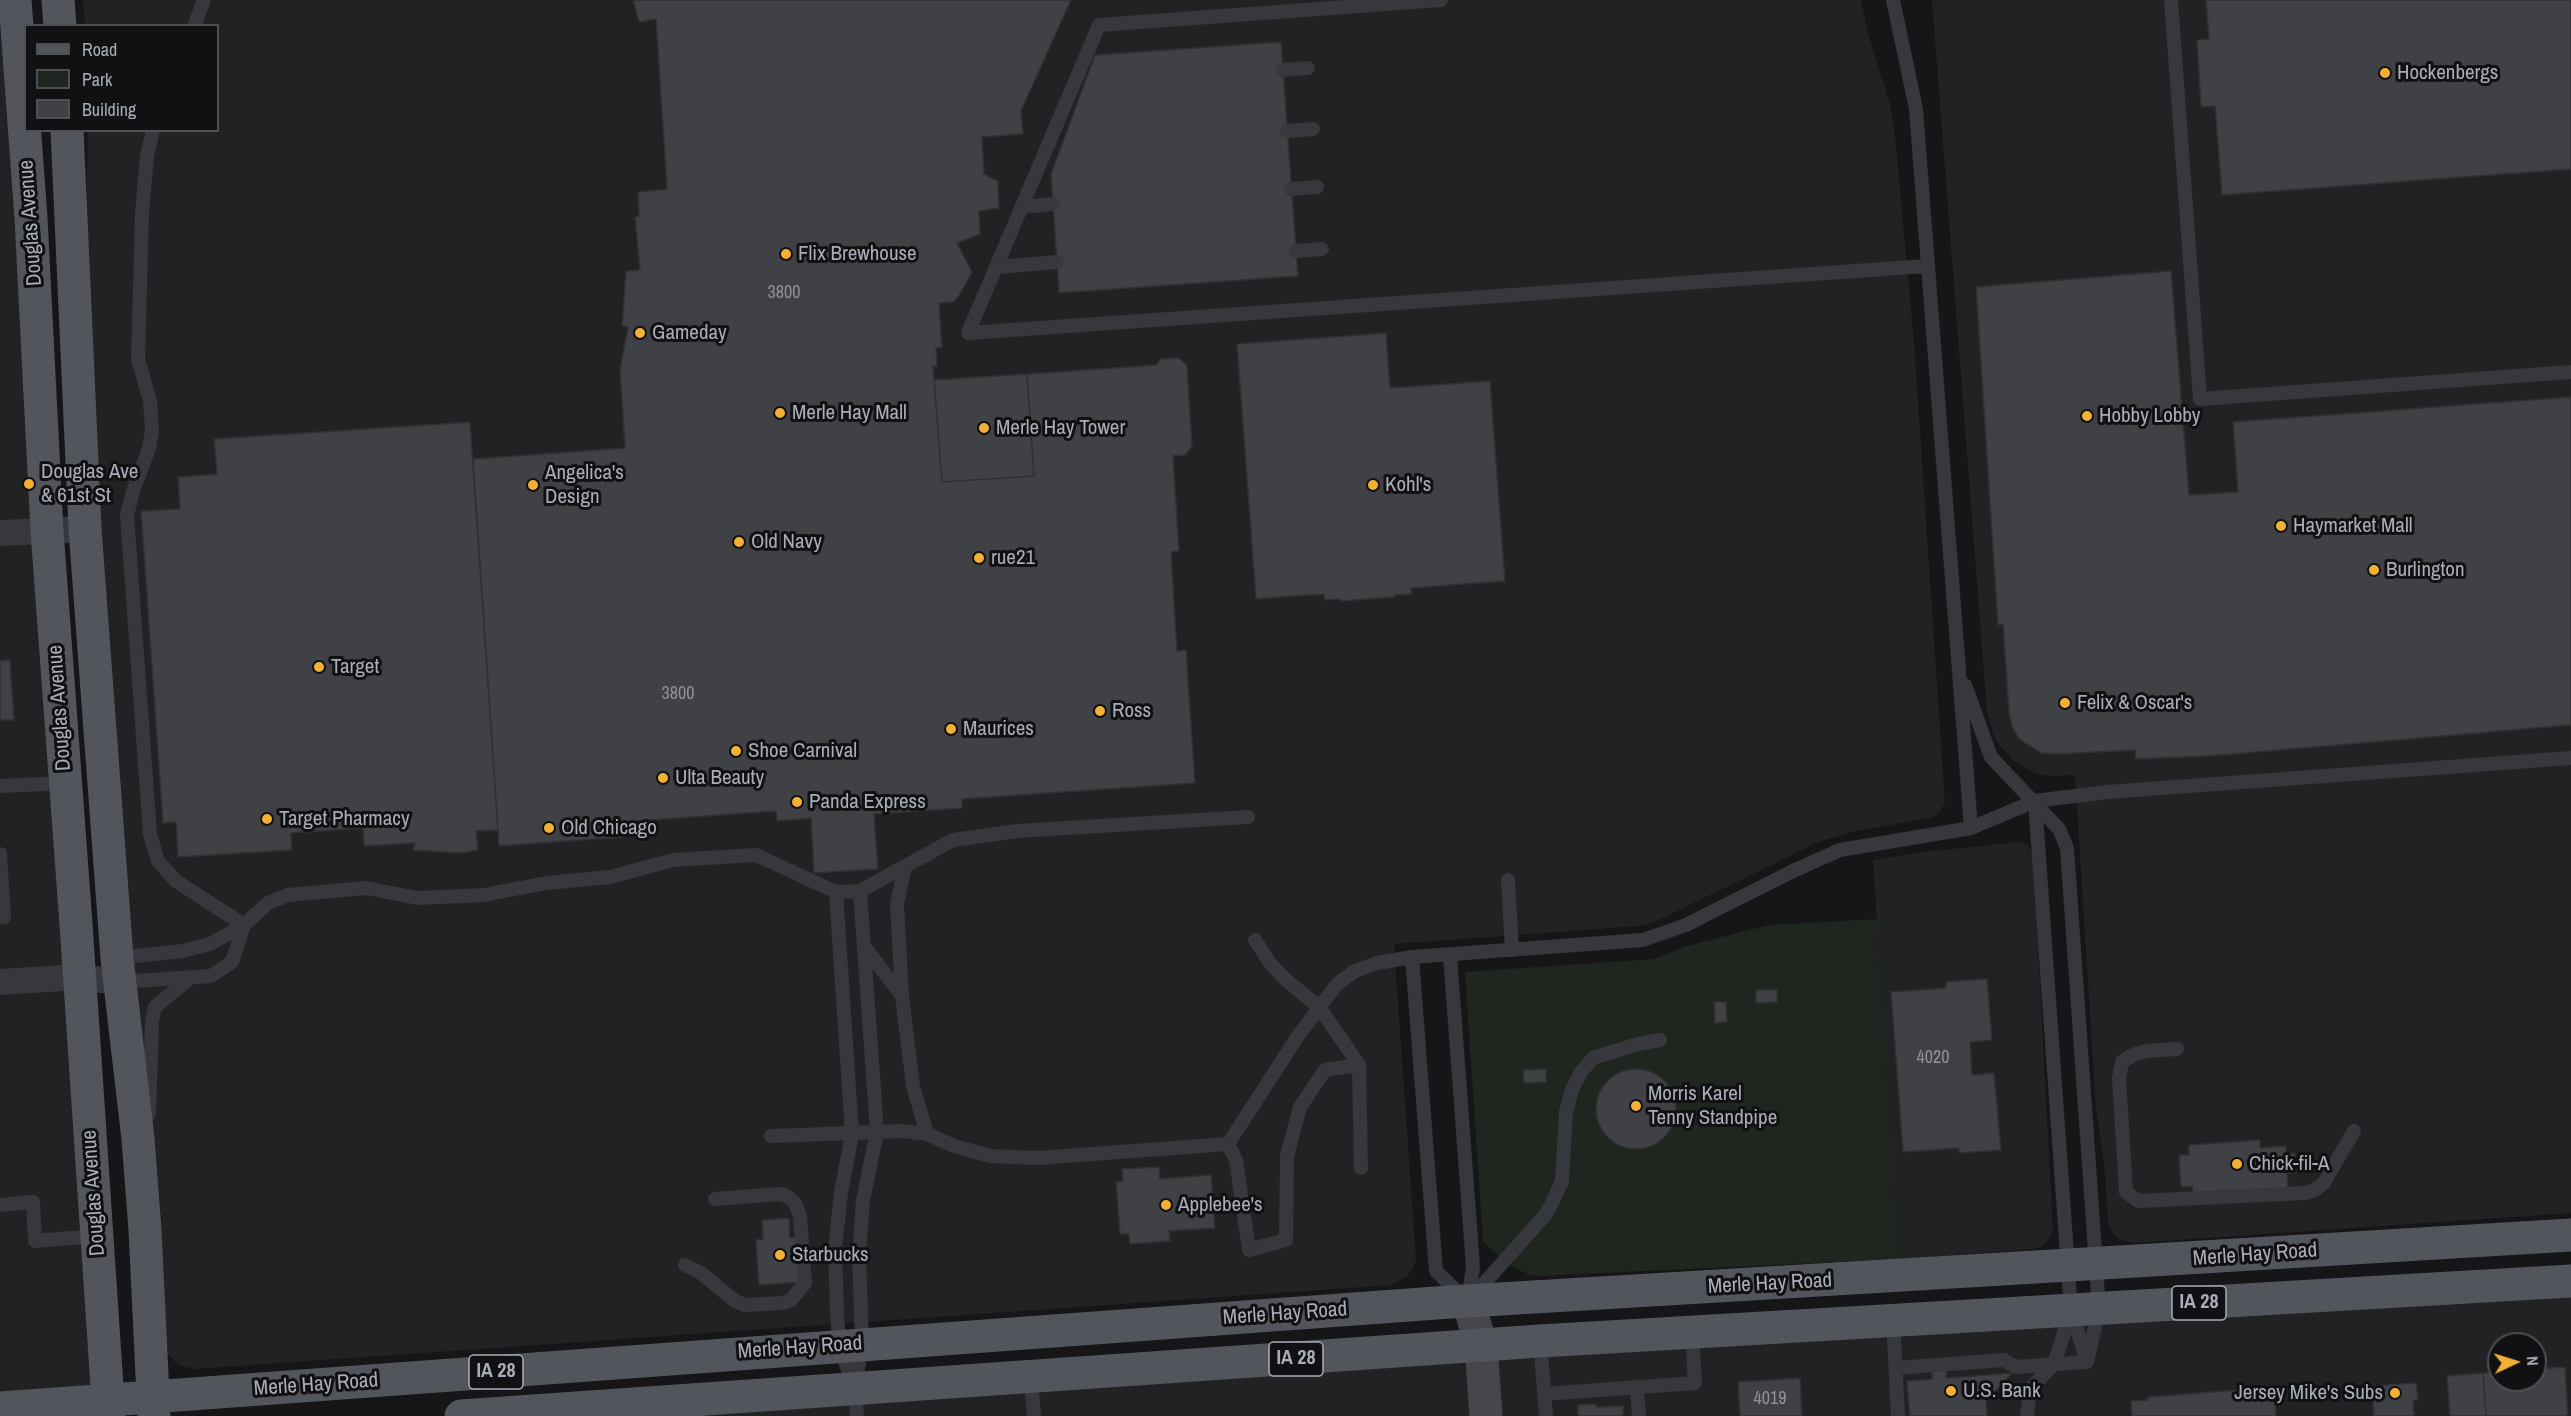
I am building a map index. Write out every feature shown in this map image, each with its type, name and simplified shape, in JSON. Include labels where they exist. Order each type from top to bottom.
[{"type":"main road","name":"Douglas Avenue","points":[[15,0],[16,88],[35,277],[47,531],[109,1408]]},
{"type":"main road","points":[[58,0],[60,24]]},
{"type":"main road","name":"Douglas Avenue","points":[[67,132],[85,529],[118,970],[138,1139],[154,1406]]},
{"type":"main road","name":"Merle Hay Road","points":[[0,1408],[154,1406],[851,1344],[1468,1301],[2571,1235]]},
{"type":"main road","name":"Merle Hay Road","points":[[461,1416],[856,1402],[1031,1378],[1481,1345],[2571,1281]]},
{"type":"street","points":[[0,533],[85,529]]},
{"type":"street","points":[[0,982],[79,977],[118,970]]},
{"type":"street","points":[[1468,1301],[1481,1345],[1486,1416]]},
{"type":"lane","points":[[195,24],[204,0]]},
{"type":"lane","points":[[1441,0],[1099,25],[1055,144],[1022,207],[968,333],[1927,266]]},
{"type":"lane","points":[[1893,0],[1916,110],[1971,828]]},
{"type":"lane","points":[[2171,0],[2200,399],[2571,372]]},
{"type":"lane","points":[[1283,70],[1308,68]]},
{"type":"lane","points":[[1287,131],[1313,129]]},
{"type":"lane","points":[[153,132],[147,156],[142,214],[138,359],[150,400],[152,431],[149,449],[134,488],[127,515],[150,834],[158,861],[176,881],[244,925]]},
{"type":"lane","points":[[1292,189],[1317,187]]},
{"type":"lane","points":[[1022,207],[1053,204]]},
{"type":"lane","points":[[1296,251],[1322,249]]},
{"type":"lane","points":[[996,267],[1057,262]]},
{"type":"lane","points":[[1958,663],[1979,730],[1991,757],[2035,801],[2058,829],[2067,848],[2087,1362]]},
{"type":"lane","points":[[1228,1144],[1319,1007],[1337,984],[1355,971],[1377,963],[1412,957],[1643,940],[1686,925],[1840,850],[1971,828],[2035,801],[2107,792],[2571,758]]},
{"type":"lane","points":[[0,786],[66,783]]},
{"type":"lane","points":[[2035,801],[2082,1265],[2087,1362]]},
{"type":"lane","points":[[118,970],[198,948],[244,925],[268,903],[288,895],[366,888],[418,898],[484,895],[546,883],[610,877],[673,860],[756,855],[836,892],[860,891],[953,840],[1091,826],[1248,817]]},
{"type":"lane","points":[[0,854],[4,917],[0,917]]},
{"type":"lane","points":[[905,866],[897,904],[902,996],[913,1086],[927,1134]]},
{"type":"lane","points":[[1508,880],[1512,950]]},
{"type":"lane","points":[[856,1402],[851,1344],[863,1200],[877,1132],[860,891]]},
{"type":"lane","points":[[836,892],[852,1134],[840,1193],[835,1248],[851,1344],[856,1402]]},
{"type":"lane","points":[[118,970],[190,978],[211,976],[232,962],[244,925]]},
{"type":"lane","points":[[1256,940],[1270,963],[1319,1007],[1359,1065],[1362,1168]]},
{"type":"lane","points":[[864,946],[902,996]]},
{"type":"lane","points":[[1450,955],[1473,1267],[1468,1301]]},
{"type":"lane","points":[[1412,957],[1436,1271],[1468,1301]]},
{"type":"lane","points":[[145,1230],[152,1021],[155,1007],[160,1001],[190,978]]},
{"type":"lane","points":[[1468,1301],[1546,1214],[1552,1203],[1562,1180],[1566,1112],[1572,1090],[1581,1072],[1593,1058],[1638,1044],[1660,1040]]},
{"type":"lane","points":[[2177,1049],[2146,1051],[2122,1062],[2119,1078],[2126,1192],[2138,1202],[2305,1193],[2315,1190],[2324,1184],[2354,1131]]},
{"type":"lane","points":[[1228,1144],[1236,1160],[1249,1250],[1286,1240],[1287,1156],[1300,1107],[1325,1070],[1359,1065]]},
{"type":"lane","points":[[771,1136],[903,1131],[927,1134],[973,1152],[990,1156],[1019,1157],[1102,1154],[1228,1144]]},
{"type":"lane","points":[[686,1265],[700,1273],[735,1301],[745,1305],[783,1303],[791,1300],[805,1283],[800,1216],[795,1203],[787,1196],[780,1194],[715,1199]]},
{"type":"lane","points":[[0,1205],[33,1202],[35,1241],[97,1236]]},
{"type":"lane","points":[[2027,1416],[2026,1405],[2030,1389],[2054,1364],[2085,1310]]},
{"type":"lane","points":[[1893,1321],[1898,1416]]},
{"type":"lane","points":[[1544,1394],[1695,1383],[1692,1332]]},
{"type":"lane","points":[[1540,1341],[1546,1416]]},
{"type":"lane","points":[[1896,1368],[2004,1360],[2016,1367],[2087,1362]]},
{"type":"lane","points":[[1031,1378],[1034,1416]]},
{"type":"lane","points":[[1637,1388],[1639,1416]]},
{"type":"shaded area","points":[[0,0],[108,1400],[0,1408]]},
{"type":"shaded area","name":"Merle Hay Mall","points":[[83,0],[1861,0],[1868,34],[1890,104],[1895,135],[1914,342],[1945,803],[1937,815],[1930,818],[1856,831],[1818,842],[1653,923],[1639,926],[1394,944],[1416,1260],[1407,1276],[1392,1285],[195,1369],[179,1365],[167,1353],[127,925],[92,452],[85,256],[88,132],[219,132],[219,24],[85,24]]},
{"type":"shaded area","name":"Haymarket Mall","points":[[1932,0],[2571,0],[2571,1213],[2134,1243],[2121,1240],[2112,1232],[2108,1220],[2104,1163],[2096,1109],[2075,775],[2048,776],[2035,773],[2012,760],[1995,739],[1987,713]]},
{"type":"shaded area","points":[[2020,842],[2028,845],[2033,854],[2053,1232],[2045,1244],[2035,1249],[1899,1259],[1873,860],[1921,852]]},
{"type":"shaded area","points":[[2571,1279],[2571,1416],[461,1416]]},
{"type":"green space","points":[[1877,919],[1899,1259],[1540,1276],[1530,1275],[1511,1266],[1483,1242],[1465,972],[1654,959],[1687,946],[1769,925]]},
{"type":"building","name":"Merle Hay Mall","points":[[633,0],[1071,0],[1021,111],[1023,134],[982,137],[984,174],[998,181],[999,208],[979,211],[980,234],[957,243],[972,272],[959,296],[953,302],[939,303],[942,347],[936,348],[937,366],[933,366],[942,482],[1034,476],[1027,374],[1156,365],[1161,359],[1179,358],[1187,365],[1192,446],[1185,455],[1173,456],[1179,551],[1171,552],[1177,651],[1186,650],[1195,783],[962,799],[962,808],[874,814],[878,869],[814,873],[811,818],[777,821],[776,811],[623,822],[624,837],[499,846],[473,459],[625,448],[620,369],[628,327],[622,326],[626,271],[640,270],[635,217],[639,216],[638,192],[667,189],[656,19],[639,22]]},
{"type":"building","name":"Hockenbergs","points":[[2206,0],[2571,0],[2571,169],[2222,195],[2215,106],[2201,107],[2197,40],[2209,39]]},
{"type":"building","points":[[1281,42],[1298,276],[1059,293],[1051,174],[1095,55]]},
{"type":"building","name":"Haymarket Mall","points":[[2171,271],[2189,495],[2238,492],[2233,422],[2571,397],[2571,725],[2210,756],[2136,759],[2135,750],[2041,753],[2019,739],[2012,727],[2009,712],[2003,624],[1998,625],[1976,287]]},
{"type":"building","name":"Kohl's","points":[[1386,333],[1390,388],[1490,381],[1505,581],[1411,588],[1412,594],[1340,601],[1340,599],[1325,600],[1324,594],[1256,599],[1237,344]]},
{"type":"building","name":"Merle Hay Tower","points":[[1027,374],[1034,476],[942,482],[934,380]]},
{"type":"building","name":"Target","points":[[470,422],[498,830],[476,831],[478,850],[462,853],[413,850],[415,843],[364,846],[363,828],[291,833],[292,850],[178,857],[176,822],[163,823],[141,511],[180,509],[178,477],[217,474],[214,439]]},
{"type":"building","points":[[10,660],[14,720],[0,720],[0,661]]},
{"type":"building","points":[[1987,979],[1992,1040],[1970,1042],[1972,1075],[1994,1073],[2001,1150],[1959,1153],[1959,1148],[1903,1152],[1891,992],[1946,988],[1946,982]]},
{"type":"building","points":[[1756,990],[1777,990],[1777,1002],[1756,1003]]},
{"type":"building","points":[[1714,1002],[1726,1002],[1727,1022],[1715,1023]]},
{"type":"building","points":[[1546,1069],[1546,1082],[1524,1083],[1523,1070]]},
{"type":"building","name":"Morris Karel Tenny Standpipe","points":[[1636,1069],[1651,1072],[1664,1081],[1673,1094],[1676,1109],[1673,1124],[1664,1137],[1651,1146],[1636,1149],[1621,1146],[1608,1137],[1599,1124],[1596,1109],[1599,1094],[1608,1081],[1621,1072]]},
{"type":"building","name":"Chick-fil-A","points":[[2260,1140],[2260,1148],[2286,1146],[2286,1154],[2295,1153],[2296,1173],[2287,1174],[2288,1188],[2193,1194],[2192,1186],[2181,1187],[2179,1155],[2189,1155],[2189,1145]]},
{"type":"building","name":"Applebee's","points":[[1159,1167],[1160,1179],[1211,1175],[1215,1228],[1169,1231],[1170,1241],[1130,1244],[1129,1234],[1120,1234],[1116,1182],[1123,1181],[1122,1169]]},
{"type":"building","name":"Starbucks","points":[[789,1218],[790,1238],[800,1237],[801,1282],[759,1285],[756,1240],[763,1239],[762,1220]]},
{"type":"building","name":"U.S. Bank","points":[[1946,1365],[1946,1378],[2012,1373],[1986,1401],[1987,1416],[1910,1416],[1907,1381],[1932,1379],[1932,1366]]},
{"type":"building","points":[[2565,1367],[2568,1416],[2486,1416],[2483,1373],[2487,1373],[2487,1392],[2547,1392],[2547,1368]]},
{"type":"building","points":[[2483,1373],[2486,1416],[2450,1416],[2447,1376]]},
{"type":"building","points":[[1800,1378],[1802,1416],[1740,1416],[1738,1382]]},
{"type":"building","name":"Jersey Mike's Subs","points":[[2416,1383],[2418,1400],[2413,1400],[2414,1416],[2374,1416],[2372,1386]]},
{"type":"building","points":[[2274,1387],[2276,1416],[2132,1416],[2131,1401],[2148,1400],[2148,1397]]},
{"type":"building","points":[[1596,1404],[1596,1407],[1623,1406],[1623,1416],[1578,1416],[1578,1405]]},
{"type":"place","name":"Hockenbergs","points":[[2385,73]]},
{"type":"place","name":"Flix Brewhouse","points":[[786,254]]},
{"type":"place","name":"Gameday","points":[[640,333]]},
{"type":"place","name":"Merle Hay Mall","points":[[780,413]]},
{"type":"place","name":"Hobby Lobby","points":[[2087,416]]},
{"type":"place","name":"Merle Hay Tower","points":[[984,428]]},
{"type":"place","name":"Douglas Ave & 61st St","points":[[29,484]]},
{"type":"place","name":"Angelica's Design","points":[[533,485]]},
{"type":"place","name":"Kohl's","points":[[1373,485]]},
{"type":"place","name":"Haymarket Mall","points":[[2281,526]]},
{"type":"place","name":"Old Navy","points":[[739,542]]},
{"type":"place","name":"rue21","points":[[979,558]]},
{"type":"place","name":"Burlington","points":[[2374,570]]},
{"type":"place","name":"Target","points":[[319,667]]},
{"type":"place","name":"Felix & Oscar's","points":[[2065,703]]},
{"type":"place","name":"Ross","points":[[1100,711]]},
{"type":"place","name":"Maurices","points":[[951,729]]},
{"type":"place","name":"Shoe Carnival","points":[[736,751]]},
{"type":"place","name":"Ulta Beauty","points":[[663,778]]},
{"type":"place","name":"Panda Express","points":[[797,802]]},
{"type":"place","name":"Target Pharmacy","points":[[267,819]]},
{"type":"place","name":"Old Chicago","points":[[549,828]]},
{"type":"place","name":"Morris Karel Tenny Standpipe","points":[[1636,1106]]},
{"type":"place","name":"Chick-fil-A","points":[[2237,1164]]},
{"type":"place","name":"Applebee's","points":[[1166,1205]]},
{"type":"place","name":"Starbucks","points":[[780,1255]]},
{"type":"place","name":"U.S. Bank","points":[[1951,1391]]},
{"type":"place","name":"Jersey Mike's Subs","points":[[2395,1393]]}]
